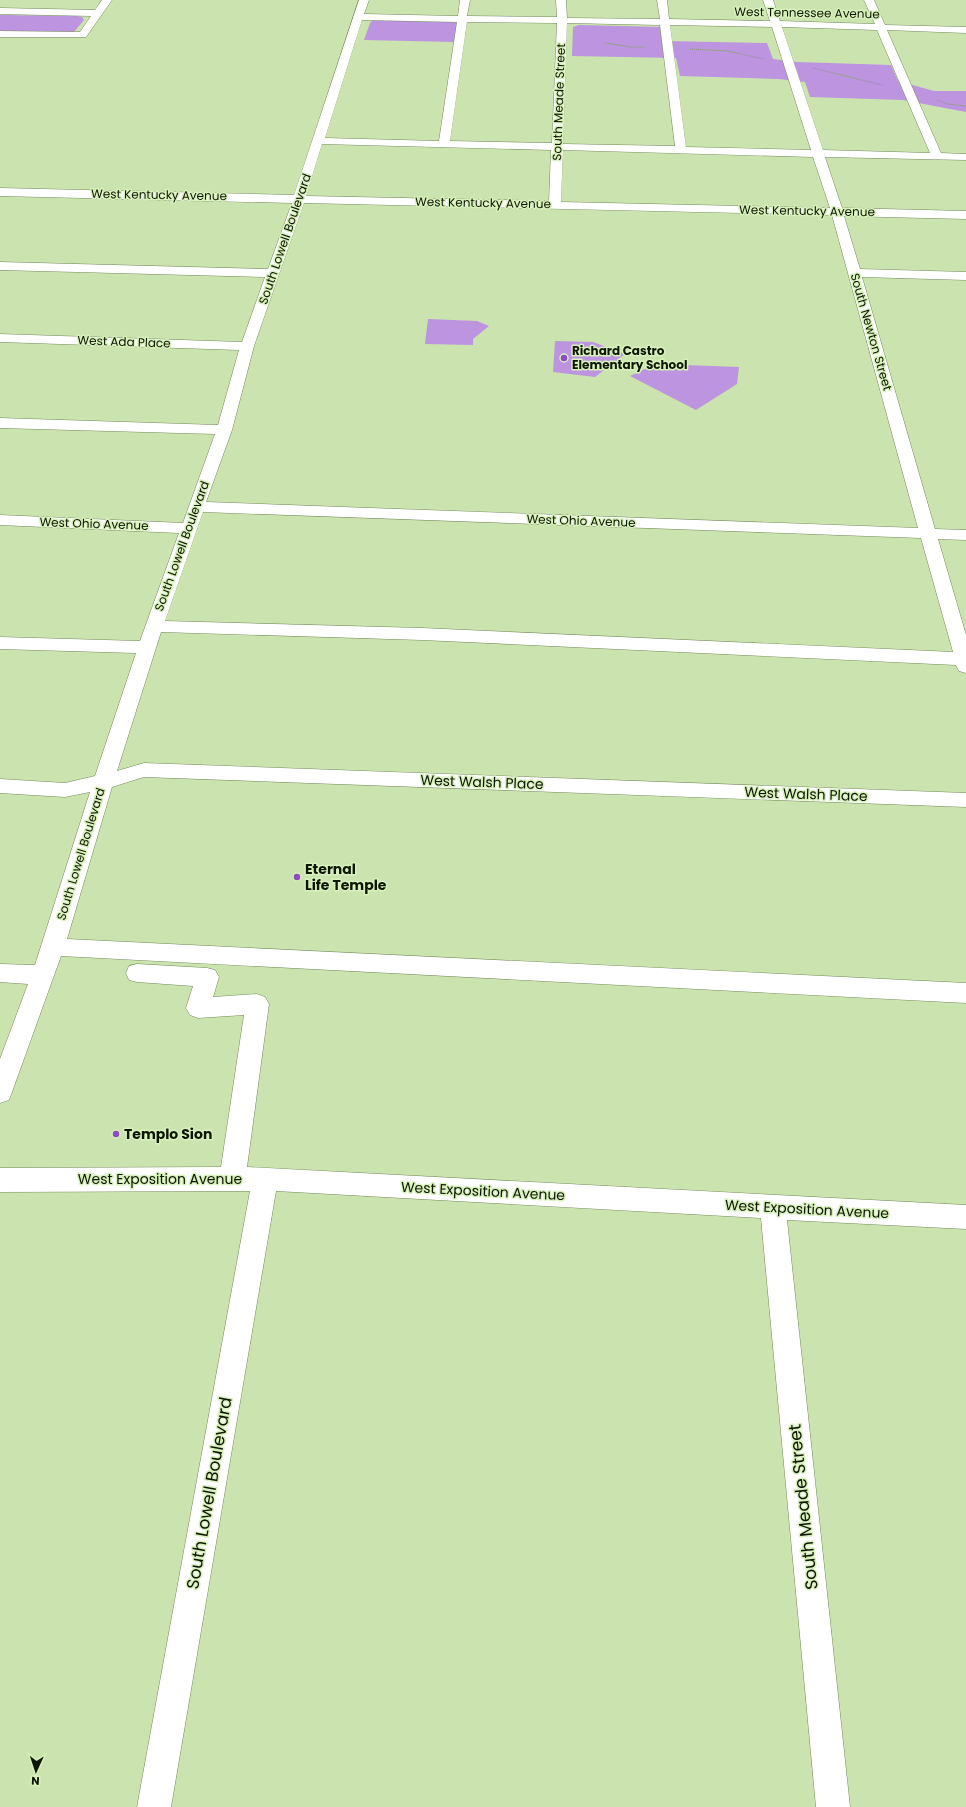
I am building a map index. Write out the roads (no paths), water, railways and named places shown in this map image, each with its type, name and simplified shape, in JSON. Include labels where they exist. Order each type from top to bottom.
[{"type":"street","points":[[0,34],[83,35],[107,0]]},
{"type":"street","name":"South Lowell Boulevard","points":[[0,1092],[53,947],[103,782],[147,647],[224,430],[247,346],[299,199],[364,0]]},
{"type":"street","points":[[444,144],[465,0]]},
{"type":"street","name":"South Meade Street","points":[[555,205],[562,21],[561,0]]},
{"type":"street","points":[[662,0],[681,150]]},
{"type":"street","name":"South Newton Street","points":[[768,0],[837,212],[965,663]]},
{"type":"street","points":[[869,0],[937,156]]},
{"type":"street","points":[[0,11],[97,13]]},
{"type":"street","name":"West Tennessee Avenue","points":[[358,17],[776,24],[966,30]]},
{"type":"street","points":[[318,141],[966,157]]},
{"type":"street","name":"West Kentucky Avenue","points":[[0,192],[966,215]]},
{"type":"street","points":[[0,266],[273,273]]},
{"type":"street","points":[[854,273],[966,276]]},
{"type":"street","name":"West Ada Place","points":[[0,338],[247,346]]},
{"type":"street","points":[[0,424],[224,430]]},
{"type":"street","name":"West Ohio Avenue","points":[[196,507],[966,535]]},
{"type":"street","name":"West Ohio Avenue","points":[[0,520],[188,528]]},
{"type":"street","points":[[154,626],[430,634],[965,663]]},
{"type":"street","points":[[0,643],[147,647]]},
{"type":"street","name":"West Walsh Place","points":[[0,786],[65,790],[103,782],[144,770],[966,800]]},
{"type":"street","points":[[53,947],[966,993]]},
{"type":"street","points":[[0,973],[43,975]]},
{"type":"street","points":[[137,973],[207,977],[198,1008],[257,1004],[232,1179]]},
{"type":"street","name":"South Lowell Boulevard","points":[[154,1807],[264,1179]]},
{"type":"street","name":"West Exposition Avenue","points":[[0,1180],[264,1179],[773,1208],[966,1217]]},
{"type":"street","name":"South Meade Street","points":[[773,1208],[833,1807]]},
{"type":"place","name":"Richard Castro Elementary School","points":[[564,358]]},
{"type":"place","name":"Eternal Life Temple","points":[[297,877]]},
{"type":"place","name":"Templo Sion","points":[[116,1134]]}]
